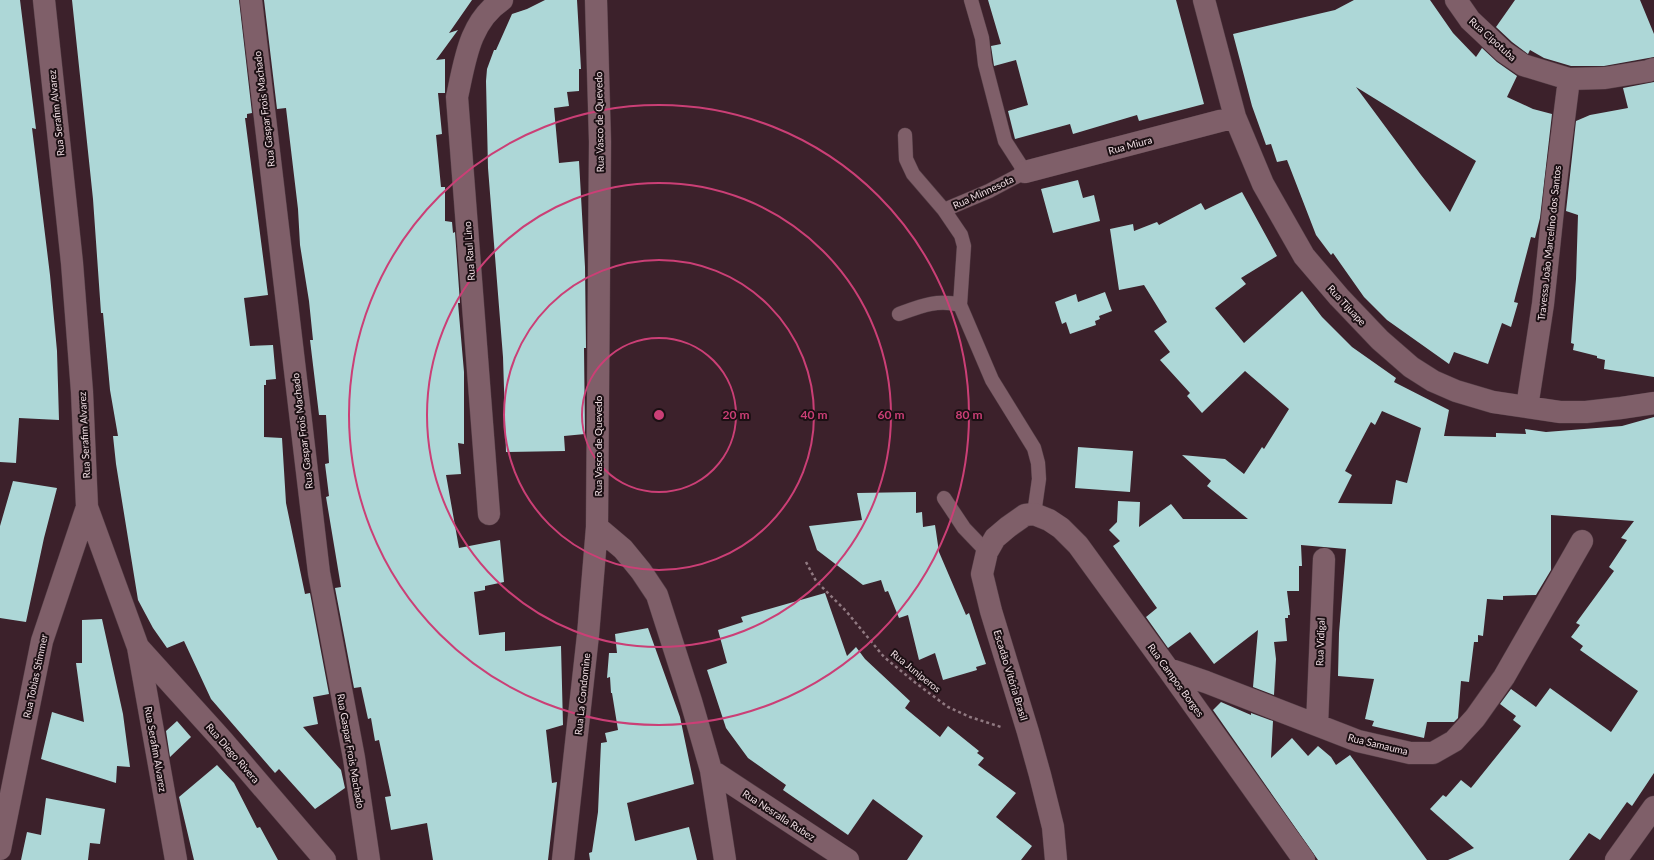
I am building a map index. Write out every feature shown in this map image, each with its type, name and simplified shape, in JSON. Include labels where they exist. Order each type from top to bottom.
[{"type":"street","name":"Rua Serafim Alvarez","points":[[44,0],[72,263],[82,392],[87,507],[138,647],[176,860]]},
{"type":"street","name":"Rua Gaspar Frois Machado","points":[[251,0],[319,573],[354,758],[369,860]]},
{"type":"street","name":"Rua Raul Lino","points":[[489,514],[457,97],[467,51],[478,24],[494,5],[502,0]]},
{"type":"street","name":"Rua Vasco de Quevedo","points":[[596,0],[600,142],[597,527]]},
{"type":"street","name":"Rua Tijuape","points":[[1204,0],[1235,117],[1263,184],[1304,256],[1339,297],[1380,340],[1411,367],[1433,381],[1456,391],[1493,402],[1560,412],[1586,412],[1654,403]]},
{"type":"street","name":"Rua Cipotuba","points":[[1456,0],[1470,20],[1504,52],[1523,65],[1569,79],[1605,78],[1654,69]]},
{"type":"street","name":"Travessa João Marcelino dos Santos","points":[[1527,408],[1543,304],[1569,79]]},
{"type":"street","name":"Rua Miura","points":[[1025,172],[1235,117]]},
{"type":"street","name":"Rua Tobias Stimmer","points":[[0,849],[42,641],[87,507]]},
{"type":"street","name":"Escadão Vitória Brasil","points":[[1034,514],[1025,515],[995,538],[987,552],[982,574],[991,611],[1028,732],[1053,827],[1056,860]]},
{"type":"street","name":"Rua Campos Borges","points":[[1034,514],[1061,528],[1078,545],[1304,860]]},
{"type":"street","points":[[597,527],[623,549],[641,571],[657,595],[691,701],[711,770],[725,860]]},
{"type":"street","name":"Rua La Condomine","points":[[563,860],[587,643],[597,527]]},
{"type":"street","name":"Rua Samauma","points":[[1168,669],[1206,682],[1358,741],[1410,753],[1433,753],[1454,741],[1475,718],[1504,677],[1582,541]]},
{"type":"street","name":"Rua Vidigal","points":[[1317,725],[1324,559]]},
{"type":"street","name":"Rua Diego Rivera","points":[[138,647],[224,741],[326,860]]},
{"type":"street","name":"Rua Nesralla Rubez","points":[[711,770],[848,860]]},
{"type":"street","points":[[1628,855],[1654,807]]},
{"type":"lane","name":"Rua Minnesota","points":[[972,0],[982,38],[985,64],[1005,141],[1025,172],[990,190],[944,210],[961,235],[964,246],[960,305],[992,380],[1034,448],[1038,463],[1039,479],[1034,514]]},
{"type":"lane","points":[[905,135],[906,159],[912,174],[944,210]]},
{"type":"lane","points":[[899,314],[931,304],[948,302],[960,305]]},
{"type":"lane","points":[[944,498],[964,528],[987,552]]},
{"type":"path","name":"Rua Juniperos","points":[[806,562],[816,581],[846,611],[884,657],[917,684],[948,706],[970,717],[995,725],[1028,732]]},
{"type":"building","points":[[0,0],[20,0],[36,129],[32,128],[50,275],[57,351],[59,420],[19,418],[16,463],[0,462]]},
{"type":"building","points":[[72,0],[239,0],[252,113],[247,114],[247,118],[245,118],[268,295],[244,298],[250,346],[273,345],[276,379],[266,380],[266,385],[264,385],[264,437],[282,438],[286,503],[305,594],[310,593],[329,694],[313,697],[318,724],[303,727],[341,770],[345,788],[315,809],[279,769],[275,773],[211,699],[184,641],[167,648],[153,628],[138,600],[116,464],[113,436],[118,436],[110,390],[103,313],[101,313],[93,199]]},
{"type":"building","points":[[264,0],[472,0],[449,33],[458,30],[436,60],[445,59],[445,93],[438,93],[442,134],[436,135],[441,187],[445,187],[445,221],[452,222],[453,233],[455,232],[460,303],[458,303],[464,372],[464,444],[458,443],[461,474],[446,475],[459,548],[500,540],[504,582],[485,586],[485,590],[474,592],[479,635],[505,632],[505,651],[561,646],[563,725],[546,730],[552,783],[557,782],[548,860],[433,860],[427,823],[391,830],[385,797],[391,796],[379,740],[375,741],[371,718],[368,719],[361,687],[354,688],[335,588],[341,587],[326,497],[329,496],[325,464],[329,463],[326,415],[319,415],[310,340],[313,340],[309,301],[300,245],[298,209],[286,108],[277,109]]},
{"type":"building","points":[[545,0],[577,0],[581,69],[579,69],[579,91],[567,92],[569,106],[554,108],[559,163],[579,161],[585,267],[585,434],[564,436],[565,451],[506,452],[503,357],[488,168],[487,69],[494,50],[496,50],[512,14],[527,9]]},
{"type":"building","points":[[988,0],[1176,0],[1204,104],[1139,121],[1137,115],[1073,134],[1070,124],[1015,139],[1008,111],[1028,105],[1016,60],[994,66],[991,46],[1001,44]]},
{"type":"building","points":[[1354,0],[1430,0],[1453,33],[1476,57],[1482,48],[1497,62],[1517,76],[1507,97],[1533,109],[1552,114],[1540,218],[1535,238],[1531,237],[1514,302],[1518,303],[1511,327],[1502,323],[1488,364],[1454,352],[1449,364],[1387,320],[1364,297],[1333,253],[1331,255],[1316,235],[1287,160],[1277,162],[1271,144],[1266,145],[1252,106],[1233,34],[1335,10]],"holes":[[[1356,87],[1476,161],[1450,212]]]},
{"type":"building","points":[[1515,0],[1640,0],[1654,34],[1654,57],[1604,66],[1571,66],[1544,58],[1530,50],[1528,54],[1496,27]]},
{"type":"building","points":[[1654,82],[1654,377],[1604,369],[1605,360],[1597,358],[1597,356],[1573,350],[1574,344],[1571,343],[1576,279],[1578,215],[1566,211],[1576,121],[1590,115],[1628,108],[1623,88]]},
{"type":"building","points":[[1078,180],[1083,198],[1094,195],[1100,221],[1053,233],[1041,189]]},
{"type":"building","points":[[1242,192],[1277,256],[1241,278],[1246,284],[1215,308],[1244,343],[1302,291],[1322,317],[1352,347],[1396,378],[1394,382],[1449,410],[1444,436],[1496,437],[1496,433],[1526,434],[1525,429],[1546,432],[1622,426],[1654,417],[1654,773],[1632,806],[1627,802],[1600,840],[1589,833],[1569,860],[1448,860],[1474,848],[1430,809],[1443,795],[1446,797],[1461,780],[1471,788],[1521,726],[1513,720],[1516,716],[1500,704],[1511,689],[1536,707],[1550,688],[1611,732],[1638,691],[1580,650],[1583,646],[1571,637],[1580,625],[1576,623],[1614,571],[1609,567],[1627,540],[1621,538],[1634,521],[1551,515],[1551,570],[1536,595],[1503,596],[1503,600],[1487,599],[1483,636],[1478,635],[1478,642],[1474,642],[1469,682],[1461,681],[1458,718],[1454,722],[1427,722],[1424,738],[1372,726],[1374,721],[1365,719],[1374,679],[1338,676],[1339,633],[1346,549],[1301,545],[1302,566],[1299,566],[1299,591],[1287,591],[1290,615],[1288,615],[1288,618],[1285,618],[1287,641],[1274,642],[1276,659],[1274,695],[1253,687],[1258,630],[1214,664],[1190,632],[1168,648],[1146,617],[1157,608],[1113,546],[1120,541],[1109,530],[1117,522],[1118,501],[1140,502],[1139,527],[1171,504],[1183,519],[1248,519],[1207,486],[1211,481],[1182,455],[1225,459],[1244,474],[1262,447],[1264,449],[1289,409],[1245,371],[1202,413],[1187,396],[1190,393],[1160,360],[1170,352],[1154,331],[1167,322],[1144,285],[1119,290],[1110,229],[1133,224],[1134,231],[1157,222],[1159,225],[1201,203],[1205,210]],"holes":[[[1382,411],[1421,428],[1407,483],[1396,480],[1392,504],[1338,503],[1352,475],[1345,471],[1371,422],[1375,425]]]},
{"type":"building","points":[[1105,292],[1112,311],[1099,316],[1100,319],[1095,321],[1096,325],[1070,334],[1066,322],[1062,324],[1055,302],[1076,294],[1078,302]]},
{"type":"building","points":[[1078,447],[1133,451],[1130,492],[1075,488]]},
{"type":"building","points":[[13,481],[57,488],[44,538],[26,622],[0,618],[0,526]]},
{"type":"building","points":[[916,492],[916,513],[922,512],[923,527],[935,525],[939,552],[966,615],[969,613],[986,664],[976,667],[977,670],[943,680],[935,653],[919,660],[908,615],[899,618],[888,591],[885,592],[881,580],[863,585],[817,550],[809,526],[862,520],[857,493]]},
{"type":"building","points":[[825,593],[847,656],[856,647],[865,659],[910,701],[905,708],[940,737],[948,726],[979,751],[977,753],[984,758],[978,765],[1016,793],[996,817],[1032,846],[1021,860],[907,860],[923,836],[873,799],[848,835],[783,790],[786,785],[748,758],[726,728],[707,670],[727,663],[718,630],[743,622],[741,617]]},
{"type":"building","points":[[102,619],[123,714],[130,767],[117,766],[116,783],[41,759],[52,712],[84,722],[76,663],[82,663],[82,620]]},
{"type":"building","points":[[648,628],[680,717],[694,784],[627,803],[635,841],[689,827],[697,860],[590,860],[589,853],[592,852],[598,812],[601,743],[607,742],[605,733],[618,730],[611,693],[610,677],[607,678],[609,653],[617,653],[615,634]]},
{"type":"building","points":[[1221,702],[1251,715],[1251,713],[1273,721],[1271,758],[1292,738],[1308,756],[1318,746],[1331,757],[1336,765],[1350,755],[1427,860],[1318,860],[1213,710]]},
{"type":"building","points":[[177,721],[191,737],[170,757],[166,731]]},
{"type":"building","points":[[217,765],[234,783],[257,828],[260,827],[278,860],[194,860],[179,797]]},
{"type":"building","points":[[46,798],[105,809],[100,844],[90,843],[88,860],[21,860],[27,832],[41,835]]}]
